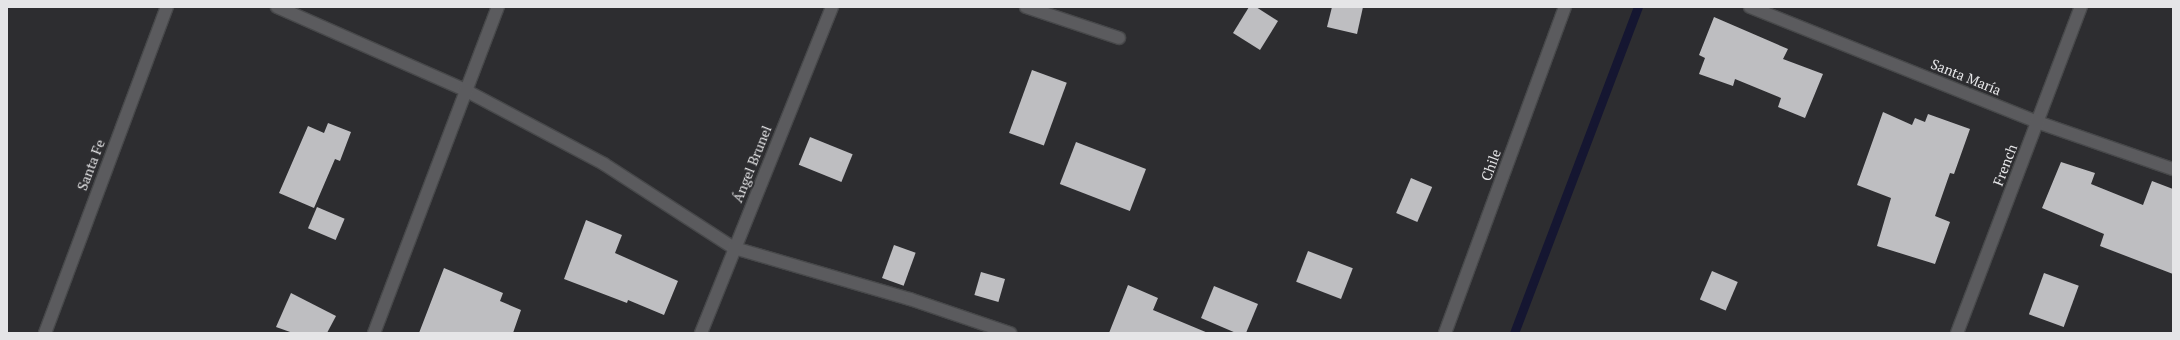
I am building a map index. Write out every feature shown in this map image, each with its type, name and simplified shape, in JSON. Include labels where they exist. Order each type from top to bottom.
[{"type":"street","name":"Santa Fe","points":[[44,333],[167,7]]},
{"type":"street","points":[[277,7],[465,90],[604,164],[734,248],[910,299],[1010,333]]},
{"type":"street","points":[[374,333],[465,90],[498,7]]},
{"type":"street","name":"Ángel Brunel","points":[[701,333],[832,7]]},
{"type":"street","points":[[1026,7],[1119,38]]},
{"type":"street","name":"Chile","points":[[1445,333],[1565,7]]},
{"type":"street","name":"Santa María","points":[[1750,7],[2036,122],[2173,169]]},
{"type":"street","name":"French","points":[[1957,333],[2080,7]]},
{"type":"building","points":[[1249,7],[1256,7],[1278,21],[1260,50],[1233,33]]},
{"type":"building","points":[[1332,7],[1363,7],[1357,34],[1327,27]]},
{"type":"building","points":[[1714,17],[1788,49],[1783,59],[1823,74],[1805,118],[1778,107],[1781,98],[1735,79],[1733,86],[1699,74],[1705,58],[1699,55]]},
{"type":"building","points":[[1032,70],[1067,83],[1044,146],[1009,133]]},
{"type":"building","points":[[1883,112],[1912,125],[1915,118],[1925,122],[1928,114],[1970,129],[1954,174],[1950,173],[1935,216],[1950,222],[1935,264],[1877,246],[1891,198],[1857,185]]},
{"type":"building","points":[[328,123],[351,132],[340,161],[335,159],[314,208],[279,193],[308,126],[324,133]]},
{"type":"building","points":[[810,137],[853,154],[841,182],[799,165]]},
{"type":"building","points":[[1076,142],[1146,169],[1130,211],[1060,184]]},
{"type":"building","points":[[2061,162],[2095,173],[2091,184],[2143,205],[2152,181],[2173,189],[2173,274],[2100,246],[2104,234],[2042,208]]},
{"type":"building","points":[[1411,178],[1432,187],[1417,222],[1396,213]]},
{"type":"building","points":[[317,207],[345,219],[336,240],[308,228]]},
{"type":"building","points":[[586,220],[622,235],[615,253],[678,281],[664,315],[628,300],[627,303],[564,279]]},
{"type":"building","points":[[894,245],[916,253],[904,286],[882,278]]},
{"type":"building","points":[[1308,251],[1353,268],[1341,299],[1296,282]]},
{"type":"building","points":[[444,268],[503,293],[500,301],[521,310],[513,333],[419,333]]},
{"type":"building","points":[[1712,271],[1738,282],[1726,310],[1700,300]]},
{"type":"building","points":[[981,272],[1005,279],[998,302],[974,295]]},
{"type":"building","points":[[2044,273],[2079,286],[2064,327],[2029,314]]},
{"type":"building","points":[[1128,285],[1158,298],[1153,310],[1208,333],[1109,333]]},
{"type":"building","points":[[1214,286],[1258,304],[1246,333],[1236,333],[1201,318]]},
{"type":"building","points":[[291,293],[336,316],[327,333],[293,333],[276,327]]},
{"type":"waterway","points":[[1514,333],[1638,7]]}]
